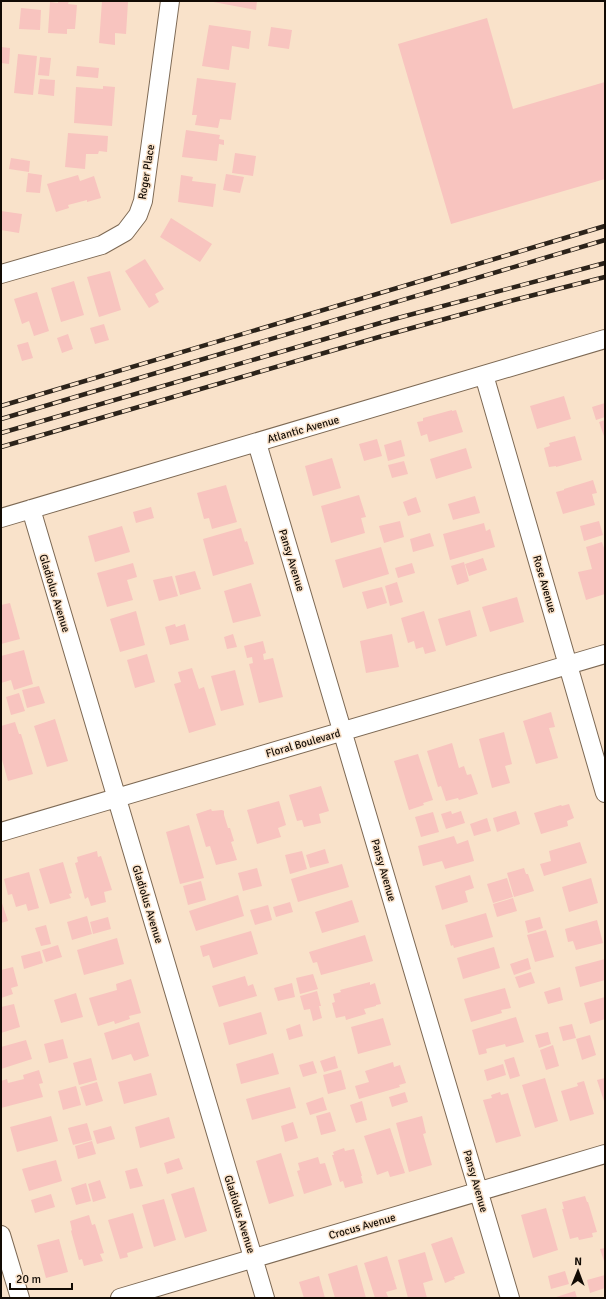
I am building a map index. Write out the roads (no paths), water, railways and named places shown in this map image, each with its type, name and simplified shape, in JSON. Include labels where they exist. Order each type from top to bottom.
[{"type":"street","name":"Roger Place","points":[[1,274],[102,245],[125,232],[138,214],[143,200],[170,1]]},
{"type":"street","name":"Atlantic Avenue","points":[[1,518],[605,339]]},
{"type":"street","name":"Rose Avenue","points":[[484,375],[605,793]]},
{"type":"street","name":"Pansy Avenue","points":[[257,442],[510,1298]]},
{"type":"street","name":"Gladiolus Avenue","points":[[31,509],[265,1298]]},
{"type":"street","name":"Floral Boulevard","points":[[1,832],[605,654]]},
{"type":"street","name":"Crocus Avenue","points":[[120,1298],[605,1154]]},
{"type":"street","points":[[1,1235],[20,1298]]},
{"type":"railway","points":[[1,406],[605,226]]},
{"type":"railway","points":[[1,419],[605,240]]},
{"type":"railway","points":[[1,433],[394,319],[605,263]]},
{"type":"railway","points":[[1,447],[379,337],[605,277]]}]
